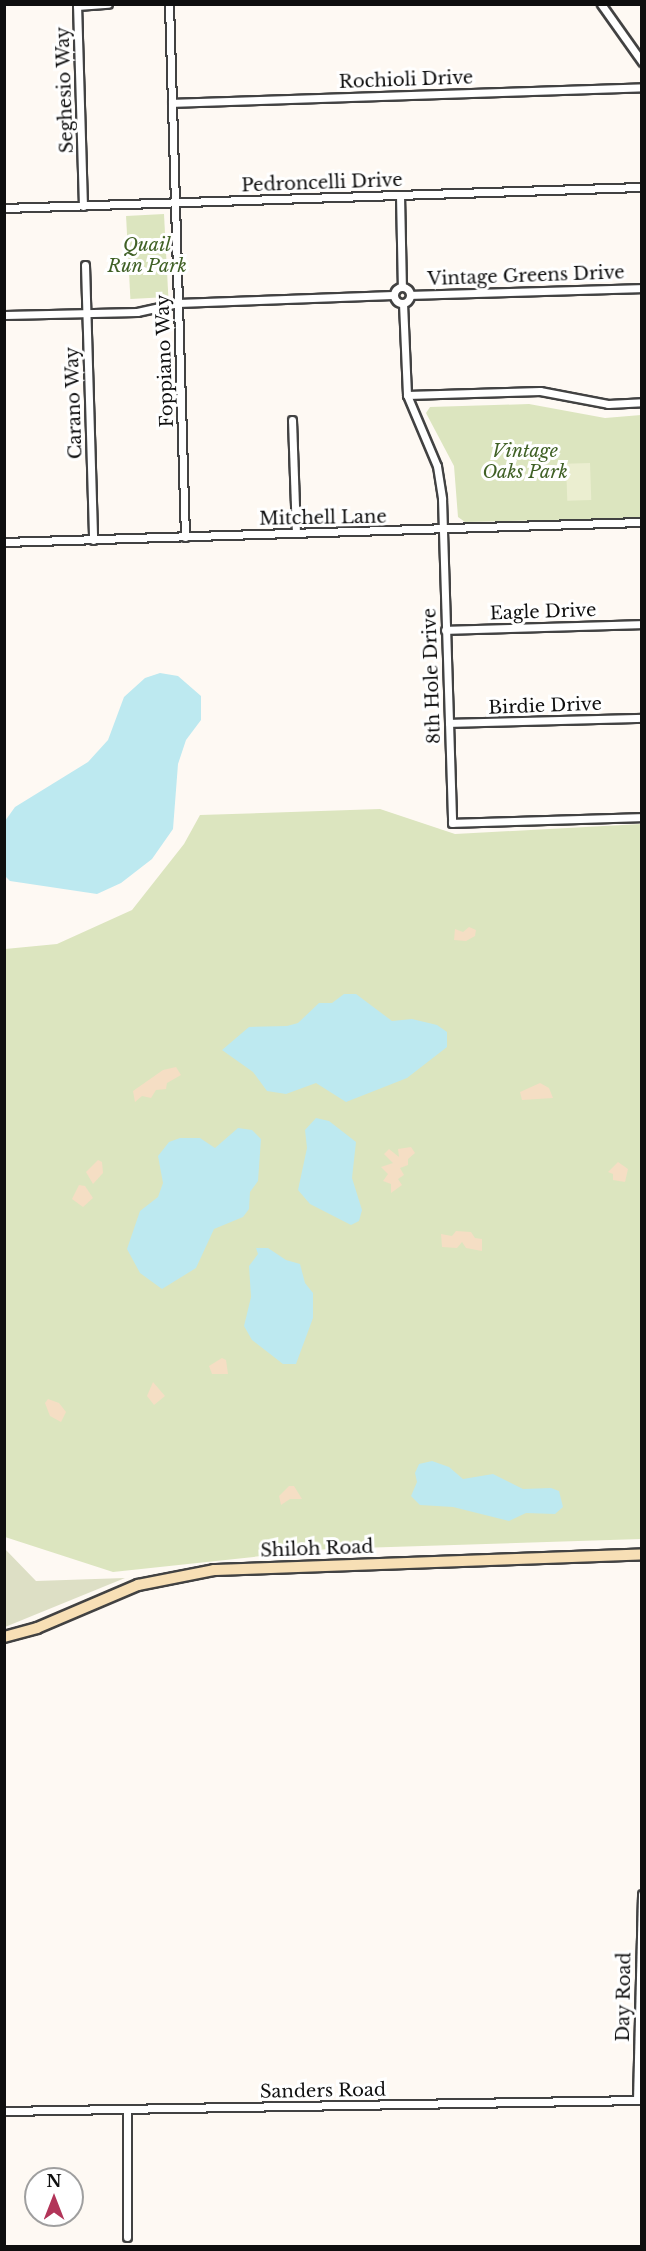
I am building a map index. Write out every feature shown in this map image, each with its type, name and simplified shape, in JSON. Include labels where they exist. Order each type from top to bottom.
[{"type":"main road","name":"Shiloh Road","points":[[4,1637],[37,1628],[138,1585],[214,1570],[642,1554]]},
{"type":"street","name":"Seghesio Way","points":[[84,206],[77,6],[108,4]]},
{"type":"street","name":"Foppiano Way","points":[[169,4],[185,537]]},
{"type":"street","points":[[602,4],[642,62]]},
{"type":"street","name":"Rochioli Drive","points":[[172,103],[642,87]]},
{"type":"street","name":"Pedroncelli Drive","points":[[4,208],[642,187]]},
{"type":"street","points":[[400,195],[402,287],[411,295],[403,303],[407,395],[540,391],[608,404],[642,402]]},
{"type":"street","name":"Carano Way","points":[[85,264],[93,540]]},
{"type":"street","points":[[5,315],[137,312],[178,303],[393,295],[402,287]]},
{"type":"street","name":"Vintage Greens Drive","points":[[411,295],[642,288]]},
{"type":"street","points":[[393,295],[403,303]]},
{"type":"street","name":"8th Hole Drive","points":[[407,395],[437,466],[443,529],[452,823],[642,817]]},
{"type":"street","points":[[292,420],[296,533]]},
{"type":"street","name":"Mitchell Lane","points":[[4,542],[642,522]]},
{"type":"street","name":"Eagle Drive","points":[[445,630],[642,624]]},
{"type":"street","name":"Birdie Drive","points":[[448,723],[642,718]]},
{"type":"street","name":"Day Road","points":[[639,2100],[642,1894]]},
{"type":"street","name":"Sanders Road","points":[[4,2111],[639,2100]]},
{"type":"street","points":[[127,2110],[127,2237]]},
{"type":"green space","name":"Quail Run Park","points":[[164,214],[168,297],[130,299],[126,216]]},
{"type":"green space","name":"Vintage Oaks Park","points":[[529,404],[605,418],[641,415],[641,518],[465,522],[458,517],[454,466],[426,413],[430,407]]},
{"type":"green space","points":[[590,463],[591,500],[567,501],[566,464]]},
{"type":"green space","points":[[380,809],[455,834],[641,824],[641,1539],[327,1549],[113,1572],[5,1537],[5,949],[57,944],[132,910],[184,844],[200,815]]},
{"type":"green space","points":[[4,1548],[36,1581],[125,1578],[5,1627]]},
{"type":"sand","points":[[469,927],[476,930],[475,936],[466,941],[454,940],[455,929],[463,932]]},
{"type":"sand","points":[[176,1067],[181,1075],[167,1083],[166,1089],[156,1090],[151,1098],[142,1096],[135,1102],[133,1091],[163,1070]]},
{"type":"sand","points":[[540,1083],[549,1088],[553,1098],[522,1100],[520,1092]]},
{"type":"sand","points":[[411,1147],[415,1153],[408,1159],[408,1165],[400,1168],[404,1175],[398,1179],[402,1185],[391,1193],[391,1184],[383,1181],[388,1174],[381,1167],[393,1163],[384,1154],[389,1149],[399,1157],[398,1149]]},
{"type":"sand","points":[[98,1160],[102,1162],[103,1173],[93,1184],[86,1172]]},
{"type":"sand","points":[[618,1162],[628,1169],[625,1182],[613,1180],[613,1174],[608,1172]]},
{"type":"sand","points":[[79,1185],[85,1186],[93,1198],[83,1207],[72,1199]]},
{"type":"sand","points":[[456,1231],[471,1232],[475,1238],[482,1239],[482,1251],[466,1248],[462,1242],[457,1248],[442,1247],[441,1234],[452,1236]]},
{"type":"sand","points":[[222,1358],[226,1360],[228,1374],[212,1374],[209,1366]]},
{"type":"sand","points":[[153,1382],[165,1396],[154,1405],[147,1396]]},
{"type":"sand","points":[[48,1399],[59,1403],[66,1412],[61,1422],[50,1416],[45,1403]]},
{"type":"sand","points":[[289,1486],[294,1486],[302,1499],[290,1499],[281,1505],[279,1496]]},
{"type":"water","points":[[160,673],[178,676],[201,696],[201,720],[186,740],[178,764],[173,829],[152,859],[121,883],[97,894],[10,881],[5,876],[5,821],[15,807],[88,762],[108,740],[124,697],[145,678]]},
{"type":"water","points":[[344,994],[356,994],[392,1021],[412,1019],[437,1025],[447,1032],[447,1047],[407,1078],[346,1102],[316,1083],[286,1094],[267,1091],[253,1072],[222,1050],[249,1027],[287,1026],[298,1023],[319,1003],[332,1003]]},
{"type":"water","points":[[316,1118],[329,1121],[356,1142],[352,1178],[362,1210],[359,1221],[351,1225],[310,1204],[298,1190],[307,1148],[305,1130]]},
{"type":"water","points":[[238,1128],[252,1130],[261,1139],[258,1181],[250,1192],[249,1209],[243,1217],[214,1229],[196,1268],[162,1289],[140,1273],[127,1249],[140,1211],[158,1197],[163,1183],[158,1156],[169,1142],[180,1138],[200,1138],[215,1148]]},
{"type":"water","points":[[256,1248],[268,1248],[286,1260],[300,1264],[305,1283],[313,1293],[313,1318],[296,1364],[283,1364],[252,1340],[244,1326],[251,1297],[249,1266],[258,1254]]},
{"type":"water","points":[[432,1461],[449,1467],[463,1479],[493,1474],[523,1489],[551,1488],[559,1491],[563,1507],[555,1514],[526,1513],[509,1521],[453,1507],[420,1505],[411,1496],[417,1482],[415,1473],[419,1464]]}]
